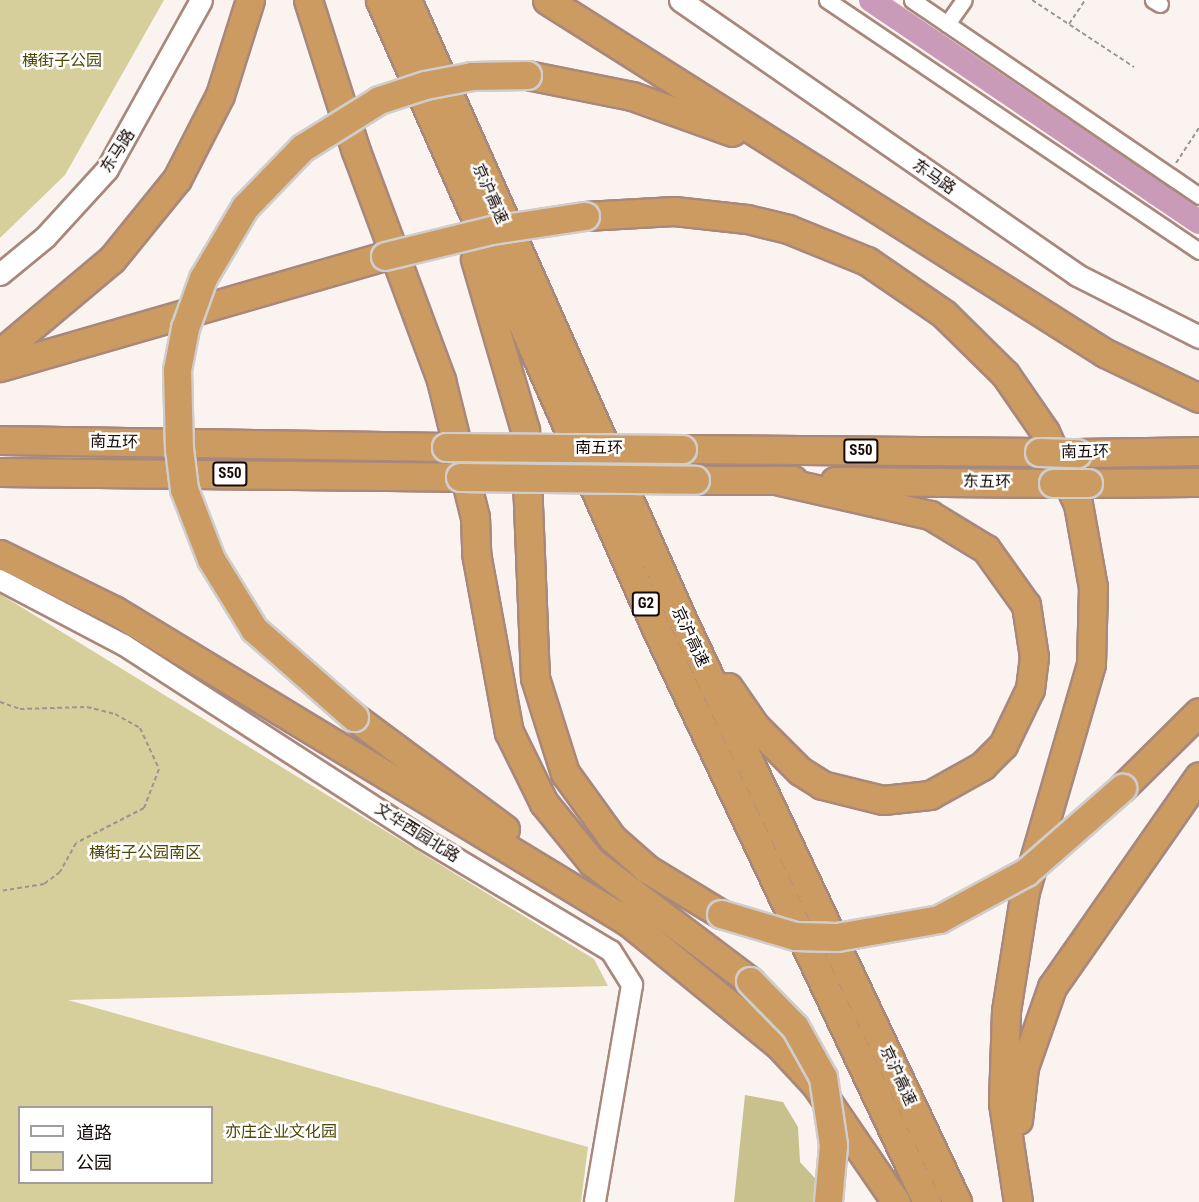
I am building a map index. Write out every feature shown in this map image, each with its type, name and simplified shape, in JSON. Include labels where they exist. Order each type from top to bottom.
[{"type":"highway","points":[[0,353],[112,259],[177,179],[220,95],[250,0]]},
{"type":"highway","points":[[308,0],[356,152],[441,380],[475,517],[476,553],[509,732],[544,803],[592,862],[750,981],[795,1027],[823,1077],[833,1145],[828,1202]]},
{"type":"highway","name":"京沪高速","points":[[380,0],[431,123],[656,628],[927,1202]]},
{"type":"highway","name":"京沪高速","points":[[407,0],[681,617],[957,1202]]},
{"type":"highway","points":[[547,0],[1105,353],[1199,398]]},
{"type":"highway","points":[[826,176],[684,112],[580,82],[527,75],[472,76],[425,85],[379,100],[302,148],[245,207],[203,278],[185,328],[177,370],[178,450],[184,489],[211,559],[254,629],[354,717],[635,926],[779,1045],[816,1085],[896,1202]]},
{"type":"highway","points":[[431,123],[517,389],[529,484],[529,631],[545,719],[565,772],[612,838],[647,869],[721,914],[795,936],[837,937],[939,919],[1026,872],[1122,788],[1199,712]]},
{"type":"highway","points":[[0,367],[385,256],[492,230],[585,216],[674,210],[747,219],[788,229],[867,261],[944,314],[1005,374],[1045,432],[1078,504],[1093,587],[1091,664],[1024,891],[1006,1011],[1003,1103],[1018,1202]]},
{"type":"highway","name":"南五环","points":[[0,440],[1077,453],[1199,451]]},
{"type":"highway","name":"南五环","points":[[0,472],[776,480]]},
{"type":"highway","points":[[681,617],[755,726],[777,752],[822,785],[883,800],[920,797],[957,783],[1003,745],[1030,689],[1032,630],[1012,580],[986,549],[930,515],[776,480]]},
{"type":"highway","name":"东五环","points":[[776,480],[1199,482]]},
{"type":"highway","points":[[0,554],[114,610],[635,926]]},
{"type":"highway","points":[[1018,1202],[1016,1152],[1024,1067],[1052,987],[1199,776]]},
{"type":"main road","name":"东马路","points":[[0,274],[45,237],[107,170],[201,0]]},
{"type":"main road","name":"东马路","points":[[680,0],[1077,275],[1199,337]]},
{"type":"street","points":[[827,0],[1199,251]]},
{"type":"street","points":[[912,0],[1199,196]]},
{"type":"street","points":[[948,24],[964,0]]},
{"type":"street","name":"文华西园北路","points":[[0,580],[124,645],[422,838],[611,951],[632,985],[595,1202]]},
{"type":"path","points":[[1032,0],[1134,67]]},
{"type":"path","points":[[1069,24],[1085,0]]},
{"type":"path","points":[[1168,175],[1199,128]]},
{"type":"path","points":[[0,702],[20,709],[87,707],[115,714],[140,728],[159,769],[144,808],[76,843],[60,872],[44,884],[0,891]]},
{"type":"green space","name":"横街子公园","points":[[0,0],[164,0],[65,175],[0,238]]},
{"type":"green space","name":"横街子公园南区","points":[[0,594],[594,959],[608,986],[68,1000],[588,1147],[581,1202],[0,1202]]},
{"type":"shaded area","points":[[745,1095],[783,1102],[798,1127],[800,1162],[837,1202],[734,1202]]},
{"type":"waterway","points":[[871,0],[1199,222]]},
{"type":"park label","name":"亦庄企业文化园","points":[[281,1132]]}]
